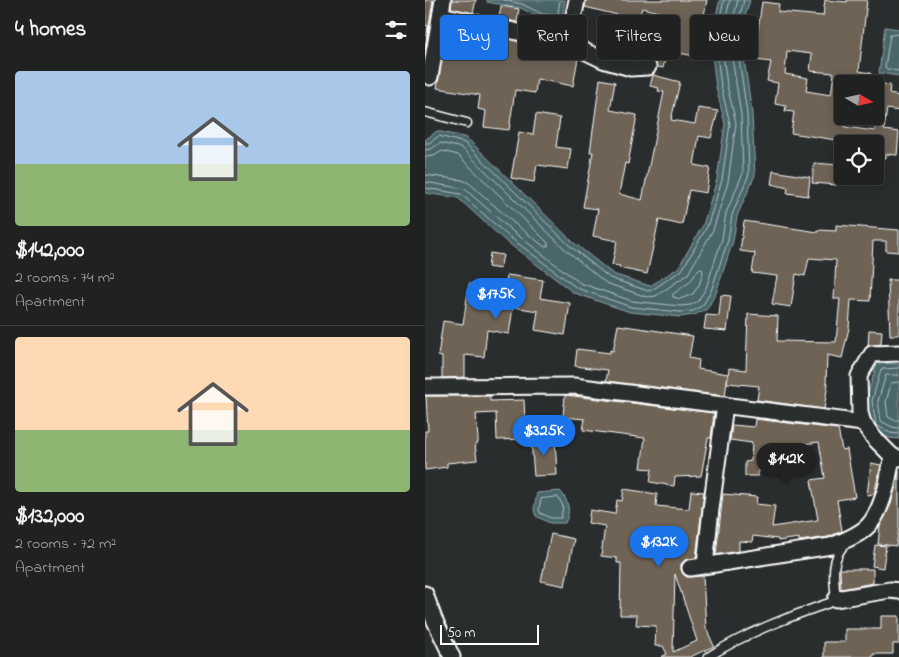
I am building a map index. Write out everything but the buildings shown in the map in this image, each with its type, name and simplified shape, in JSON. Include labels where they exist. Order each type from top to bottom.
[{"type":"street","points":[[574,15],[577,0]]},
{"type":"street","points":[[431,77],[442,8],[518,29]]},
{"type":"street","points":[[587,52],[603,60],[631,68],[648,67]]},
{"type":"street","points":[[725,405],[711,509],[698,567],[831,546],[862,532],[873,522],[887,486],[889,467],[896,458],[873,438],[863,423],[859,397],[859,376],[872,354],[899,353]]},
{"type":"street","points":[[425,387],[574,386],[863,423]]},
{"type":"street","points":[[836,599],[890,590],[899,591]]},
{"type":"street","points":[[425,594],[429,618],[452,657]]},
{"type":"lane","points":[[425,112],[467,123]]},
{"type":"lane","points":[[708,657],[723,647],[836,599],[834,559],[850,538]]},
{"type":"water","points":[[487,0],[565,0],[563,15],[534,15],[521,8],[487,2]]},
{"type":"water","points":[[720,0],[750,0],[746,15],[716,15]]},
{"type":"water","points":[[885,27],[899,29],[899,76],[879,73]]},
{"type":"water","points":[[713,60],[744,60],[752,114],[755,175],[737,216],[733,241],[716,293],[707,309],[694,315],[680,317],[630,312],[574,293],[503,239],[458,198],[425,193],[425,140],[437,131],[467,138],[573,242],[613,274],[650,286],[678,268],[703,225],[717,179],[725,124],[716,87]]},
{"type":"water","points":[[877,363],[899,364],[899,439],[889,438],[871,429],[866,400]]},
{"type":"water","points":[[560,491],[568,506],[565,523],[550,523],[536,516],[534,510],[537,493]]}]
